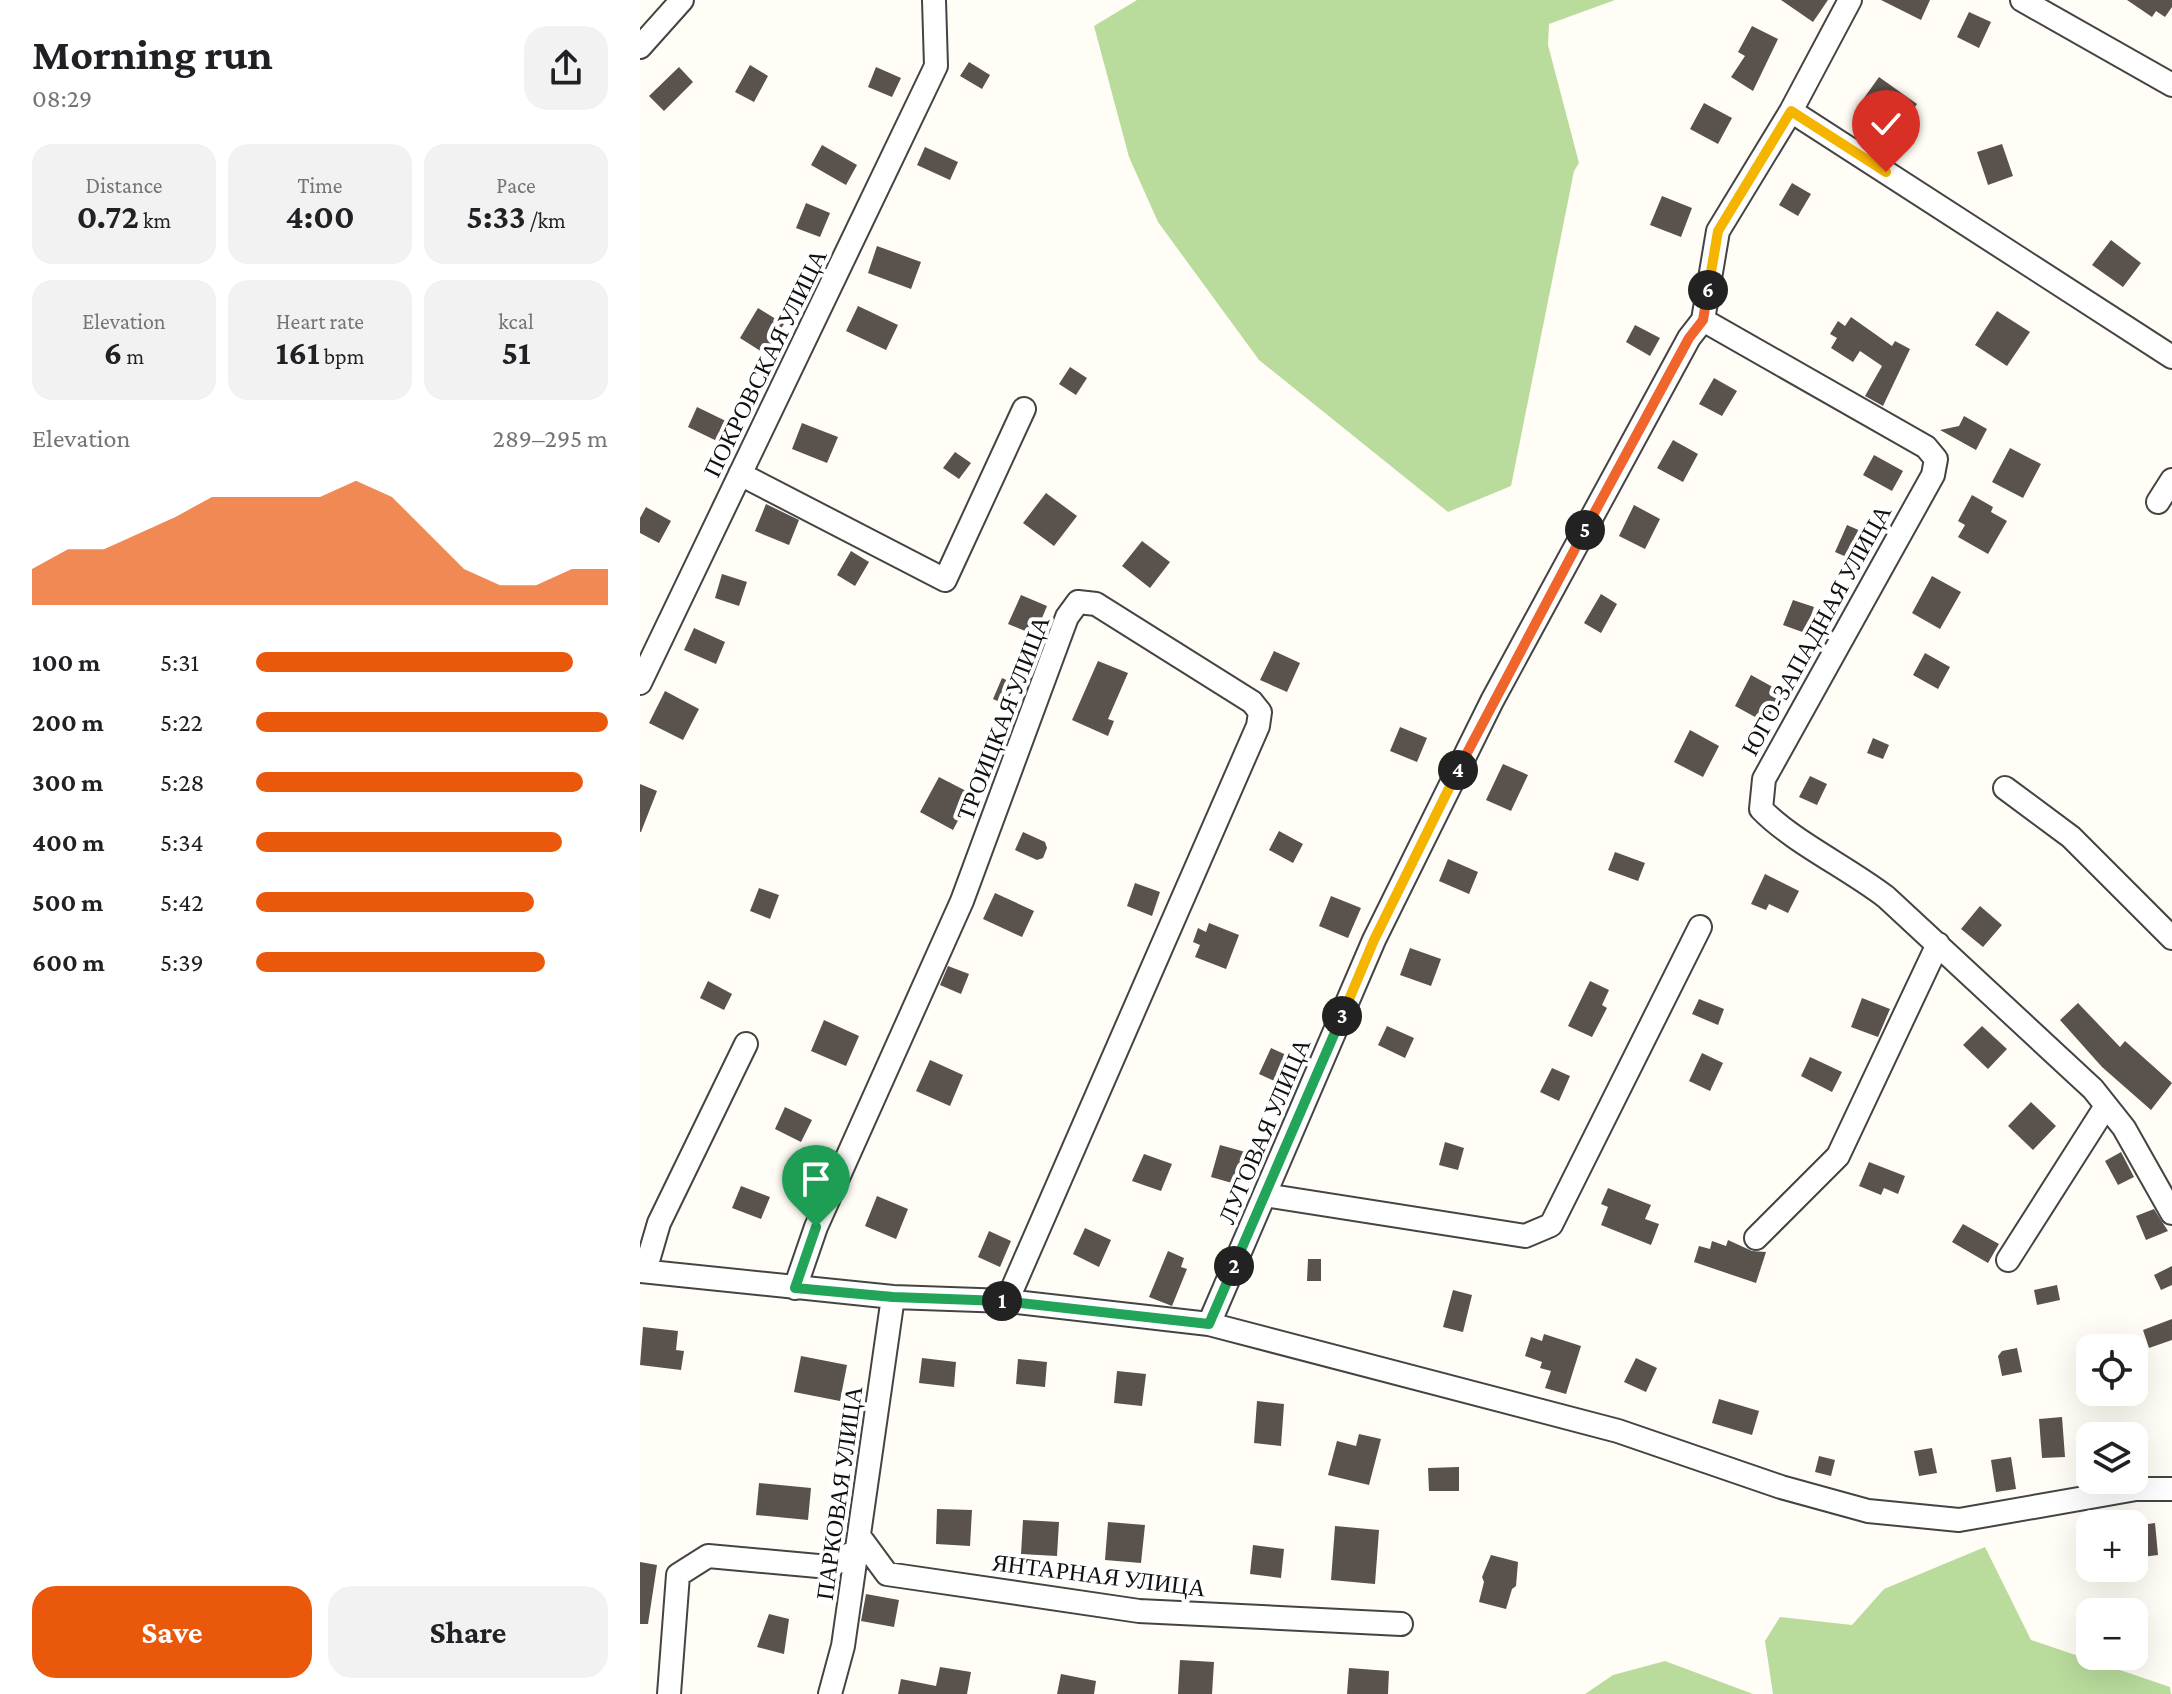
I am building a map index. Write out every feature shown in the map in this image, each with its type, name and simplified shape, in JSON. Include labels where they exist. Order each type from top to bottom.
[{"type":"street","points":[[640,47],[682,0]]},
{"type":"street","name":"ПОКРОВСКАЯ УЛИЦА","points":[[640,683],[936,66],[934,0]]},
{"type":"street","points":[[1703,320],[1718,231],[1791,111],[1850,0]]},
{"type":"street","points":[[2022,0],[2172,85]]},
{"type":"street","points":[[1791,111],[2172,357]]},
{"type":"street","name":"ЛУГОВАЯ УЛИЦА","points":[[1209,1324],[1374,940],[1492,701],[1689,338],[1703,320]]},
{"type":"street","name":"ЮГО-ЗАПАДНАЯ УЛИЦА","points":[[1703,320],[1926,447],[1936,459],[1933,475],[1764,779],[1759,794],[1761,809],[1773,822],[1852,870],[2014,1013],[2124,1128],[2172,1213]]},
{"type":"street","points":[[740,474],[945,580],[1024,409]]},
{"type":"street","points":[[2158,502],[2172,480]]},
{"type":"street","name":"ТРОИЦКАЯ УЛИЦА","points":[[795,1288],[816,1227],[962,901],[1067,617],[1078,602],[1096,604],[1252,702],[1260,712],[1258,726],[1007,1301]]},
{"type":"street","points":[[2005,788],[2071,837],[2172,938]]},
{"type":"street","points":[[1265,1195],[1525,1236],[1551,1225],[1700,927]]},
{"type":"street","points":[[1756,1238],[1838,1156],[1938,944]]},
{"type":"street","points":[[746,1044],[659,1223],[642,1271],[893,1297],[1007,1301],[1209,1324],[1618,1431],[1781,1487],[1868,1511],[1959,1520],[2136,1489],[2172,1489]]},
{"type":"street","points":[[2008,1260],[2106,1106]]},
{"type":"street","name":"ПАРКОВАЯ УЛИЦА","points":[[830,1694],[843,1646],[893,1297]]},
{"type":"street","points":[[669,1694],[678,1575],[708,1556],[829,1567],[858,1543]]},
{"type":"street","name":"ЯНТАРНАЯ УЛИЦА","points":[[858,1543],[887,1574],[1139,1611],[1401,1624]]},
{"type":"green space","points":[[1137,0],[1615,0],[1549,24],[1548,45],[1579,163],[1574,171],[1511,486],[1448,512],[1259,360],[1158,222],[1129,157],[1094,26]]},
{"type":"green space","points":[[1985,1547],[2031,1640],[2076,1655],[2076,1670],[2120,1670],[2170,1687],[2171,1694],[1773,1694],[1765,1641],[1780,1617],[1852,1625],[1884,1589]]},
{"type":"green space","points":[[1665,1661],[1753,1694],[1585,1694],[1613,1675]]},
{"type":"building","points":[[1781,0],[1828,0],[1813,22]]},
{"type":"building","points":[[1881,0],[1930,0],[1921,20]]},
{"type":"building","points":[[2127,0],[2172,0],[2172,7],[2165,17],[2156,11],[2152,17]]},
{"type":"building","points":[[1969,12],[1991,22],[1979,48],[1957,37]]},
{"type":"building","points":[[1752,26],[1778,39],[1753,91],[1731,77],[1745,56],[1738,52]]},
{"type":"building","points":[[969,62],[990,75],[982,89],[960,76]]},
{"type":"building","points":[[750,65],[768,76],[754,102],[735,92]]},
{"type":"building","points":[[679,67],[693,82],[664,111],[649,96]]},
{"type":"building","points":[[876,67],[901,78],[892,97],[868,87]]},
{"type":"building","points":[[1879,77],[1917,104],[1897,132],[1859,105]]},
{"type":"building","points":[[1704,103],[1732,118],[1718,144],[1690,129]]},
{"type":"building","points":[[2002,144],[2013,176],[1988,185],[1977,152]]},
{"type":"building","points":[[822,145],[857,165],[846,185],[811,165]]},
{"type":"building","points":[[925,147],[958,162],[950,180],[917,165]]},
{"type":"building","points":[[1792,183],[1811,194],[1798,216],[1779,205]]},
{"type":"building","points":[[1662,196],[1692,208],[1681,237],[1650,225]]},
{"type":"building","points":[[806,203],[830,213],[820,237],[796,228]]},
{"type":"building","points":[[2111,240],[2141,263],[2123,287],[2092,265]]},
{"type":"building","points":[[877,246],[921,262],[911,289],[868,273]]},
{"type":"building","points":[[858,306],[898,325],[886,350],[846,331]]},
{"type":"building","points":[[758,308],[784,324],[765,354],[740,338]]},
{"type":"building","points":[[1997,311],[2030,332],[2007,366],[1975,345]]},
{"type":"building","points":[[1851,317],[1892,346],[1895,341],[1910,349],[1883,406],[1865,396],[1882,366],[1860,351],[1853,362],[1831,348],[1837,338],[1830,334],[1838,321],[1845,326]]},
{"type":"building","points":[[1635,325],[1660,338],[1650,356],[1626,342]]},
{"type":"building","points":[[1070,367],[1087,378],[1076,395],[1059,384]]},
{"type":"building","points":[[1714,378],[1737,391],[1722,416],[1699,404]]},
{"type":"building","points":[[697,407],[732,424],[723,444],[688,427]]},
{"type":"building","points":[[1964,416],[1987,429],[1976,450],[1940,430],[1959,426]]},
{"type":"building","points":[[802,423],[838,437],[827,463],[792,449]]},
{"type":"building","points":[[1673,440],[1698,454],[1683,482],[1657,468]]},
{"type":"building","points":[[2010,448],[2041,464],[2023,498],[1992,482]]},
{"type":"building","points":[[955,452],[971,463],[959,479],[943,468]]},
{"type":"building","points":[[1874,455],[1903,471],[1892,491],[1863,475]]},
{"type":"building","points":[[1046,493],[1077,516],[1054,546],[1023,523]]},
{"type":"building","points":[[1972,495],[1993,507],[1991,512],[2007,521],[1988,554],[1958,537],[1965,525],[1958,521]]},
{"type":"building","points":[[766,504],[799,520],[789,545],[755,531]]},
{"type":"building","points":[[1634,505],[1660,519],[1645,549],[1619,536]]},
{"type":"building","points":[[646,507],[671,521],[659,543],[640,533],[640,518]]},
{"type":"building","points":[[1847,525],[1870,535],[1858,562],[1835,552]]},
{"type":"building","points":[[1142,541],[1170,562],[1150,588],[1122,566]]},
{"type":"building","points":[[851,551],[869,562],[855,586],[837,575]]},
{"type":"building","points":[[722,574],[747,582],[739,606],[715,598]]},
{"type":"building","points":[[1932,576],[1961,592],[1940,629],[1912,613]]},
{"type":"building","points":[[1601,594],[1617,604],[1601,633],[1584,623]]},
{"type":"building","points":[[1021,595],[1047,606],[1035,635],[1008,624]]},
{"type":"building","points":[[1793,600],[1814,607],[1805,633],[1783,625]]},
{"type":"building","points":[[694,628],[725,642],[716,664],[684,650]]},
{"type":"building","points":[[1274,651],[1300,663],[1287,692],[1260,680]]},
{"type":"building","points":[[1925,653],[1950,667],[1938,689],[1913,675]]},
{"type":"building","points":[[1098,661],[1128,673],[1108,719],[1114,721],[1108,736],[1072,720]]},
{"type":"building","points":[[1751,675],[1782,692],[1766,723],[1735,706]]},
{"type":"building","points":[[1002,678],[1015,684],[1006,705],[993,699]]},
{"type":"building","points":[[665,691],[699,709],[683,740],[649,723]]},
{"type":"building","points":[[1400,727],[1427,738],[1417,762],[1390,751]]},
{"type":"building","points":[[1690,730],[1719,746],[1703,777],[1674,762]]},
{"type":"building","points":[[1873,738],[1889,745],[1883,759],[1867,753]]},
{"type":"building","points":[[1503,764],[1528,775],[1511,811],[1486,800]]},
{"type":"building","points":[[1810,776],[1827,784],[1817,805],[1799,797]]},
{"type":"building","points":[[939,777],[972,794],[953,830],[920,812]]},
{"type":"building","points":[[640,784],[657,791],[641,832],[640,832]]},
{"type":"building","points":[[1279,831],[1303,844],[1293,863],[1269,850]]},
{"type":"building","points":[[1023,832],[1045,842],[1047,848],[1043,858],[1037,860],[1015,850]]},
{"type":"building","points":[[1615,852],[1645,863],[1638,881],[1608,870]]},
{"type":"building","points":[[1448,859],[1478,872],[1469,894],[1439,881]]},
{"type":"building","points":[[1765,874],[1799,891],[1788,913],[1769,904],[1766,910],[1751,904]]},
{"type":"building","points":[[1135,883],[1160,892],[1152,916],[1127,906]]},
{"type":"building","points":[[759,888],[779,895],[770,919],[750,911]]},
{"type":"building","points":[[995,893],[1034,911],[1022,937],[983,919]]},
{"type":"building","points":[[1331,896],[1361,908],[1348,938],[1319,926]]},
{"type":"building","points":[[1980,906],[2002,925],[1983,947],[1961,929]]},
{"type":"building","points":[[1209,923],[1239,935],[1226,969],[1195,957],[1200,945],[1193,942],[1198,928],[1206,932]]},
{"type":"building","points":[[1410,948],[1441,959],[1431,986],[1400,975]]},
{"type":"building","points":[[948,966],[969,974],[961,994],[940,985]]},
{"type":"building","points":[[708,981],[732,994],[724,1010],[700,998]]},
{"type":"building","points":[[1590,981],[1609,990],[1602,1005],[1607,1008],[1592,1037],[1568,1026]]},
{"type":"building","points":[[1862,998],[1890,1009],[1878,1037],[1851,1027]]},
{"type":"building","points":[[1699,999],[1724,1009],[1718,1025],[1692,1014]]},
{"type":"building","points":[[2078,1003],[2120,1047],[2125,1041],[2172,1083],[2151,1110],[2102,1067],[2060,1020]]},
{"type":"building","points":[[824,1020],[859,1036],[846,1066],[811,1051]]},
{"type":"building","points":[[1387,1026],[1414,1038],[1405,1058],[1378,1045]]},
{"type":"building","points":[[1982,1026],[2007,1049],[1988,1069],[1963,1045]]},
{"type":"building","points":[[1271,1048],[1293,1058],[1281,1084],[1259,1074]]},
{"type":"building","points":[[1702,1053],[1723,1063],[1710,1091],[1689,1081]]},
{"type":"building","points":[[1810,1057],[1842,1072],[1832,1092],[1801,1076]]},
{"type":"building","points":[[930,1060],[963,1075],[950,1106],[916,1091]]},
{"type":"building","points":[[1552,1068],[1570,1076],[1559,1101],[1540,1092]]},
{"type":"building","points":[[2031,1102],[2056,1126],[2033,1150],[2008,1126]]},
{"type":"building","points":[[785,1107],[812,1120],[801,1142],[775,1129]]},
{"type":"building","points":[[1445,1142],[1464,1148],[1458,1170],[1439,1165]]},
{"type":"building","points":[[1220,1145],[1249,1153],[1239,1185],[1211,1177]]},
{"type":"building","points":[[2121,1152],[2134,1177],[2118,1185],[2105,1161]]},
{"type":"building","points":[[1144,1154],[1172,1164],[1161,1191],[1132,1181]]},
{"type":"building","points":[[1869,1162],[1905,1176],[1898,1194],[1884,1188],[1881,1195],[1859,1186]]},
{"type":"building","points":[[741,1186],[770,1197],[761,1219],[732,1208]]},
{"type":"building","points":[[1608,1188],[1651,1205],[1645,1219],[1659,1224],[1651,1245],[1601,1225],[1608,1207],[1601,1204]]},
{"type":"building","points":[[877,1196],[908,1209],[896,1239],[865,1226]]},
{"type":"building","points":[[2154,1209],[2168,1231],[2146,1240],[2136,1216]]},
{"type":"building","points":[[1963,1224],[1999,1244],[1988,1263],[1952,1242]]},
{"type":"building","points":[[1085,1228],[1111,1240],[1099,1267],[1073,1254]]},
{"type":"building","points":[[989,1231],[1011,1241],[1000,1267],[978,1257]]},
{"type":"building","points":[[1728,1240],[1752,1251],[1766,1252],[1756,1283],[1694,1262],[1699,1246],[1710,1249],[1712,1241],[1726,1246]]},
{"type":"building","points":[[1168,1251],[1184,1258],[1181,1267],[1187,1269],[1172,1306],[1149,1297]]},
{"type":"building","points":[[1308,1259],[1321,1259],[1321,1281],[1307,1281]]},
{"type":"building","points":[[2172,1266],[2172,1285],[2161,1290],[2154,1275]]},
{"type":"building","points":[[2057,1285],[2060,1300],[2037,1305],[2034,1290]]},
{"type":"building","points":[[1453,1290],[1472,1295],[1463,1332],[1443,1327]]},
{"type":"building","points":[[2172,1319],[2172,1340],[2149,1348],[2148,1334],[2143,1330]]},
{"type":"building","points":[[643,1327],[678,1331],[676,1350],[684,1351],[681,1370],[640,1365]]},
{"type":"building","points":[[1544,1334],[1581,1346],[1566,1394],[1545,1388],[1551,1371],[1540,1368],[1542,1362],[1525,1356],[1531,1337],[1542,1341]]},
{"type":"building","points":[[2017,1348],[2022,1372],[2002,1376],[1998,1356],[2002,1351]]},
{"type":"building","points":[[801,1356],[847,1365],[840,1401],[794,1392]]},
{"type":"building","points":[[922,1358],[956,1362],[954,1387],[919,1383]]},
{"type":"building","points":[[1636,1358],[1657,1368],[1646,1392],[1624,1382]]},
{"type":"building","points":[[1018,1359],[1047,1362],[1045,1387],[1016,1384]]},
{"type":"building","points":[[1117,1371],[1146,1374],[1142,1406],[1114,1403]]},
{"type":"building","points":[[1719,1399],[1759,1411],[1752,1435],[1712,1423]]},
{"type":"building","points":[[1257,1401],[1284,1404],[1281,1446],[1254,1443]]},
{"type":"building","points":[[2062,1417],[2065,1457],[2042,1458],[2039,1419]]},
{"type":"building","points":[[1359,1434],[1381,1439],[1369,1485],[1328,1475],[1337,1441],[1356,1446]]},
{"type":"building","points":[[1932,1448],[1937,1473],[1919,1476],[1914,1451]]},
{"type":"building","points":[[1819,1456],[1835,1460],[1831,1476],[1815,1472]]},
{"type":"building","points":[[2011,1457],[2016,1489],[1996,1492],[1991,1460]]},
{"type":"building","points":[[1459,1467],[1459,1491],[1429,1491],[1428,1468]]},
{"type":"building","points":[[759,1483],[811,1488],[808,1520],[756,1515]]},
{"type":"building","points":[[937,1509],[972,1510],[970,1546],[936,1544]]},
{"type":"building","points":[[1023,1520],[1059,1522],[1057,1556],[1021,1554]]},
{"type":"building","points":[[1108,1522],[1145,1525],[1141,1563],[1105,1560]]},
{"type":"building","points":[[2155,1523],[2158,1555],[2148,1556],[2148,1524]]},
{"type":"building","points":[[1335,1526],[1379,1530],[1375,1584],[1331,1580]]},
{"type":"building","points":[[1253,1545],[1284,1549],[1281,1578],[1250,1574]]},
{"type":"building","points":[[1491,1555],[1518,1562],[1516,1586],[1512,1589],[1506,1609],[1479,1602],[1484,1582],[1482,1577]]},
{"type":"building","points":[[640,1562],[657,1565],[648,1624],[640,1624]]},
{"type":"building","points":[[866,1594],[899,1600],[894,1627],[861,1621]]},
{"type":"building","points":[[769,1614],[789,1619],[784,1654],[757,1647]]},
{"type":"building","points":[[1180,1660],[1214,1662],[1212,1694],[1178,1694]]},
{"type":"building","points":[[940,1667],[971,1672],[967,1694],[898,1694],[901,1679],[936,1686]]},
{"type":"building","points":[[1349,1668],[1389,1671],[1388,1694],[1347,1694]]},
{"type":"building","points":[[1061,1674],[1096,1681],[1094,1694],[1057,1694]]},
{"type":"route","points":[[816,1227],[795,1288],[893,1297],[1007,1301],[1209,1324],[1374,940],[1492,701],[1689,338],[1703,320],[1718,231],[1791,111],[1886,172]]}]
